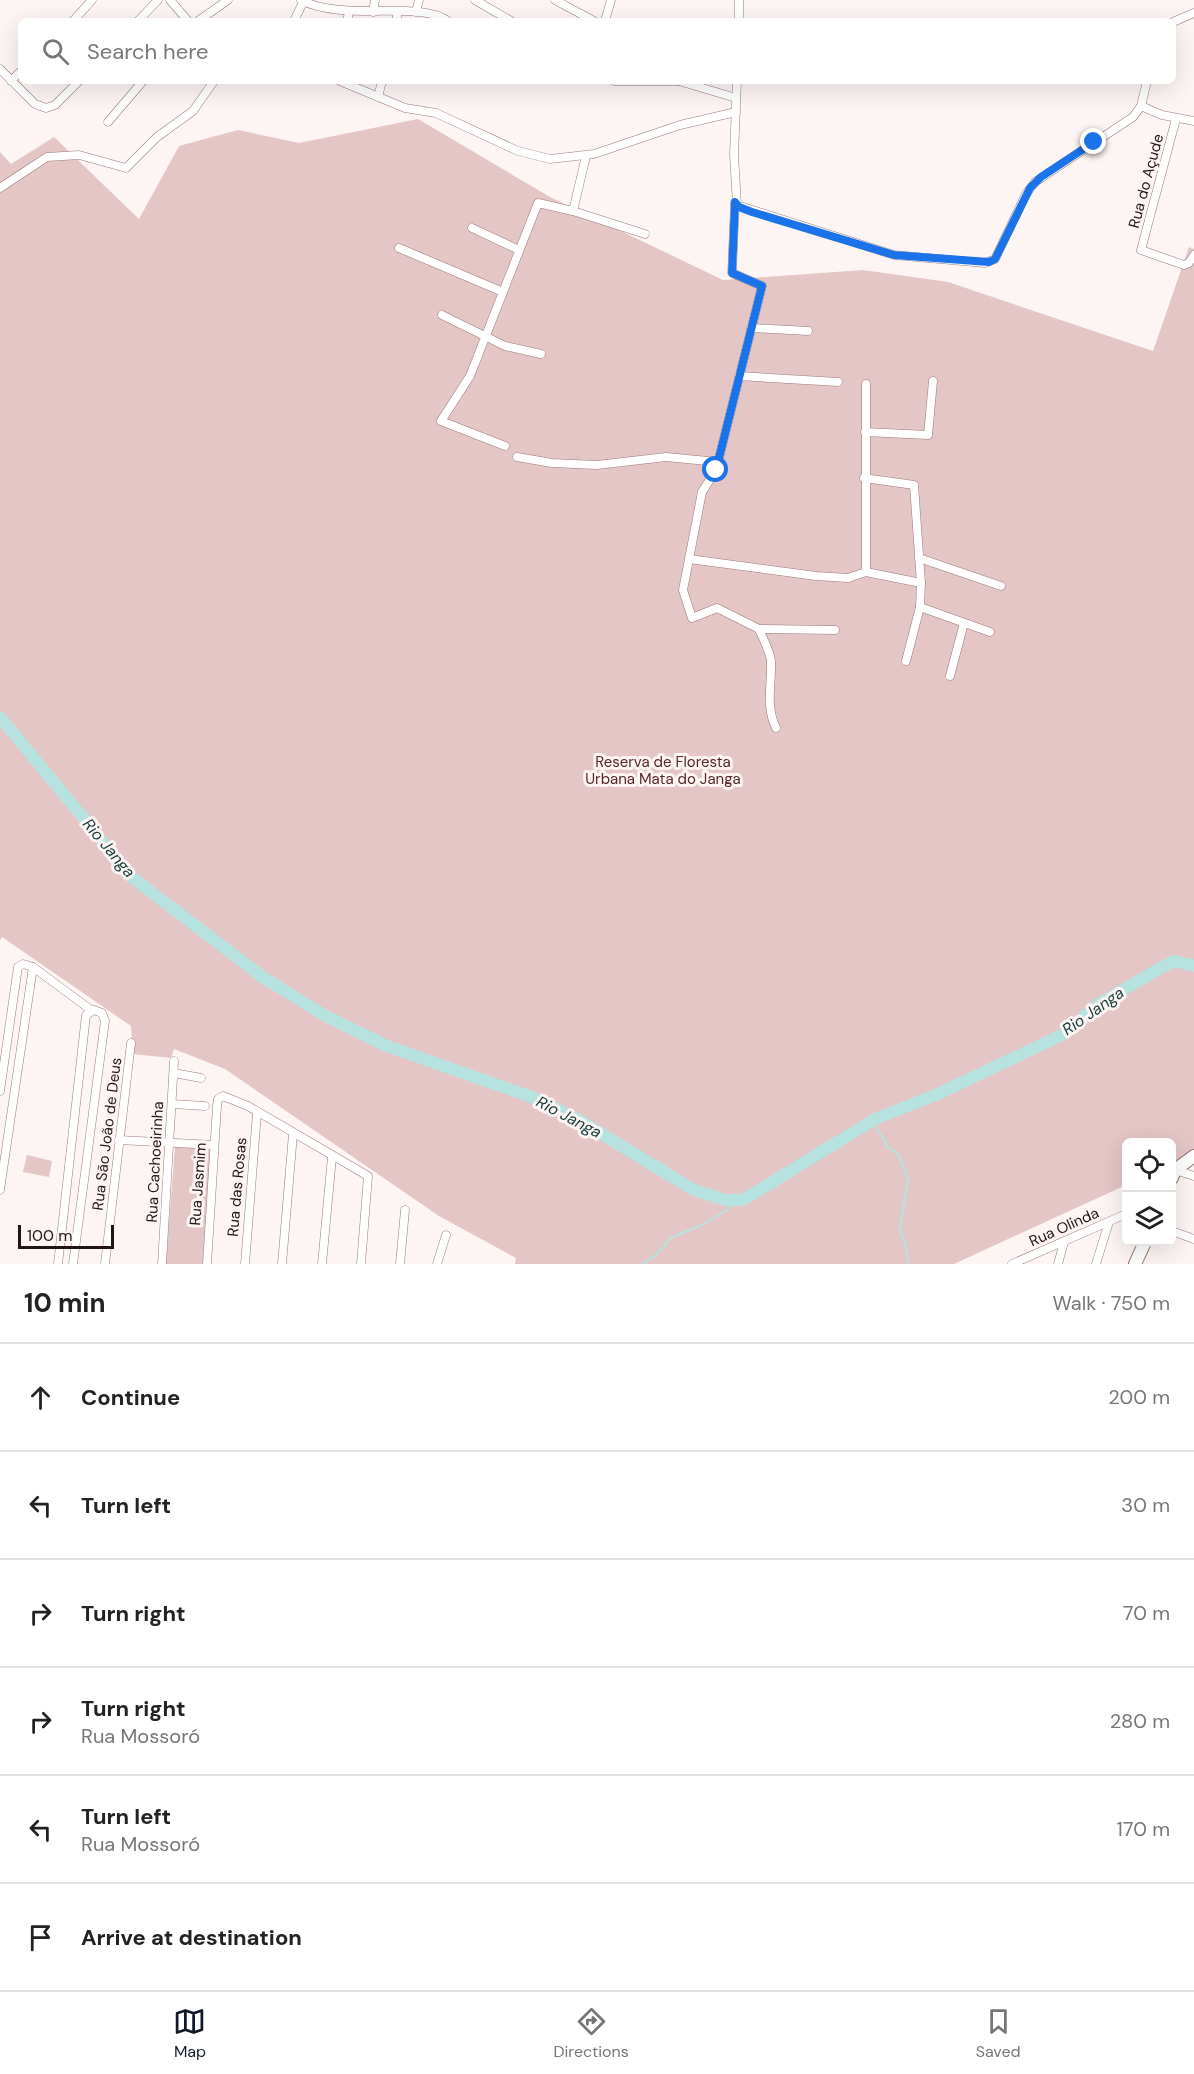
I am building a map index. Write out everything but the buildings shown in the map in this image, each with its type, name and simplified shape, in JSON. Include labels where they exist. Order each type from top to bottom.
[{"type":"main road","points":[[1176,1171],[1194,1156]]},
{"type":"main road","points":[[1135,1264],[1143,1246]]},
{"type":"street","points":[[76,18],[92,0]]},
{"type":"street","points":[[141,18],[158,0]]},
{"type":"street","points":[[170,0],[185,18]]},
{"type":"street","points":[[202,18],[228,0]]},
{"type":"street","points":[[295,18],[303,0],[326,9],[349,12],[373,12],[397,17],[416,12],[434,14],[442,18]]},
{"type":"street","points":[[373,12],[375,0]]},
{"type":"street","points":[[416,12],[418,0]]},
{"type":"street","points":[[475,0],[506,18]]},
{"type":"street","points":[[555,0],[588,18]]},
{"type":"street","points":[[606,18],[611,0]]},
{"type":"street","points":[[739,0],[739,18]]},
{"type":"street","points":[[348,18],[349,12]]},
{"type":"street","points":[[1176,21],[1194,13]]},
{"type":"street","points":[[0,69],[35,104],[46,108],[55,105],[76,84]]},
{"type":"street","points":[[11,81],[18,74]]},
{"type":"street","points":[[108,122],[140,84]]},
{"type":"street","points":[[0,188],[47,157],[79,155],[126,168],[157,137],[193,111],[211,84]]},
{"type":"street","points":[[347,84],[405,108],[436,113],[533,156],[550,159],[586,156],[621,147],[680,125],[736,112]]},
{"type":"street","points":[[378,97],[381,84]]},
{"type":"street","points":[[689,84],[736,98]]},
{"type":"street","points":[[737,84],[732,273],[762,286],[718,462],[702,492],[683,590],[692,618],[717,608],[759,629],[835,630]]},
{"type":"street","points":[[735,202],[739,207],[752,212],[894,255],[989,262],[995,259],[1026,194],[1035,182],[1133,117],[1141,106],[1147,84]]},
{"type":"street","points":[[1141,106],[1176,119],[1194,121]]},
{"type":"street","name":"Rua do Açude","points":[[1176,119],[1141,250],[1184,265],[1189,263],[1194,255]]},
{"type":"street","points":[[573,211],[586,156]]},
{"type":"street","points":[[505,446],[441,421],[470,376],[538,203],[573,211],[645,234]]},
{"type":"street","points":[[472,228],[519,250]]},
{"type":"street","points":[[399,248],[503,292]]},
{"type":"street","points":[[442,315],[505,346],[542,354]]},
{"type":"street","points":[[751,328],[808,331]]},
{"type":"street","points":[[739,376],[838,382]]},
{"type":"street","points":[[865,432],[928,435],[933,381]]},
{"type":"street","points":[[866,384],[864,478],[866,572]]},
{"type":"street","points":[[517,457],[552,464],[597,465],[666,457],[718,462]]},
{"type":"street","points":[[864,478],[914,485],[921,583],[920,607],[906,661]]},
{"type":"street","points":[[919,558],[1001,586]]},
{"type":"street","points":[[689,559],[816,576],[848,578],[866,572],[921,583]]},
{"type":"street","points":[[920,607],[990,632]]},
{"type":"street","points":[[950,676],[964,623]]},
{"type":"street","points":[[759,629],[771,660],[768,686],[771,716],[776,728]]},
{"type":"street","points":[[0,1091],[16,972],[23,964],[33,968],[88,1013],[102,1013],[105,1021],[74,1264]]},
{"type":"street","points":[[0,1190],[33,968]]},
{"type":"street","points":[[58,1264],[88,1013]]},
{"type":"street","name":"Rua São João de Deus","points":[[105,1264],[131,1043]]},
{"type":"street","points":[[5,1054],[21,1057]]},
{"type":"street","name":"Rua Cachoeirinha","points":[[162,1264],[174,1061]]},
{"type":"street","points":[[174,1072],[201,1078]]},
{"type":"street","name":"Rua Jasmim","points":[[207,1264],[217,1106],[220,1097],[227,1096],[257,1113]]},
{"type":"street","points":[[172,1104],[205,1106]]},
{"type":"street","points":[[257,1113],[368,1176],[361,1264]]},
{"type":"street","name":"Rua das Rosas","points":[[245,1264],[257,1113]]},
{"type":"street","points":[[282,1264],[293,1134]]},
{"type":"street","points":[[119,1140],[214,1145]]},
{"type":"street","points":[[322,1264],[332,1157]]},
{"type":"street","points":[[71,1160],[86,1162]]},
{"type":"street","points":[[1176,1174],[1194,1176]]},
{"type":"street","points":[[400,1264],[405,1210]]},
{"type":"street","name":"Rua Olinda","points":[[1012,1264],[1122,1216]]},
{"type":"street","points":[[1096,1264],[1110,1221]]},
{"type":"street","points":[[1176,1232],[1194,1239]]},
{"type":"street","points":[[437,1264],[446,1235]]},
{"type":"street","points":[[1058,1264],[1064,1242]]},
{"type":"green space","name":"Reserva de Floresta Urbana Mata do Janga","points":[[418,119],[550,197],[723,280],[863,270],[948,282],[1153,351],[1189,247],[1194,249],[1194,1152],[1176,1161],[1176,1138],[1122,1138],[1122,1187],[954,1264],[515,1264],[516,1258],[439,1216],[225,1069],[174,1049],[171,1058],[133,1054],[131,1026],[2,937],[0,940],[0,152],[11,164],[54,137],[139,219],[179,146],[238,130],[299,143]]},
{"type":"green space","points":[[175,1147],[211,1147],[203,1264],[166,1264]]},
{"type":"green space","points":[[27,1155],[52,1161],[49,1177],[23,1172]]},
{"type":"waterway","name":"Rio Janga","points":[[0,717],[133,878],[264,978],[326,1016],[387,1046],[532,1097],[579,1120],[694,1190],[726,1200],[743,1200],[875,1119],[938,1094],[1064,1034],[1099,1004],[1174,961],[1194,966]]},
{"type":"waterway","points":[[873,1121],[887,1146],[899,1155],[908,1179],[900,1229],[907,1250],[908,1264]]},
{"type":"waterway","points":[[643,1264],[656,1255],[672,1237],[702,1225],[743,1200]]},
{"type":"route","points":[[716,470],[762,286],[732,273],[735,202],[739,207],[752,212],[894,255],[989,262],[995,259],[1026,194],[1035,182],[1094,142]]}]
